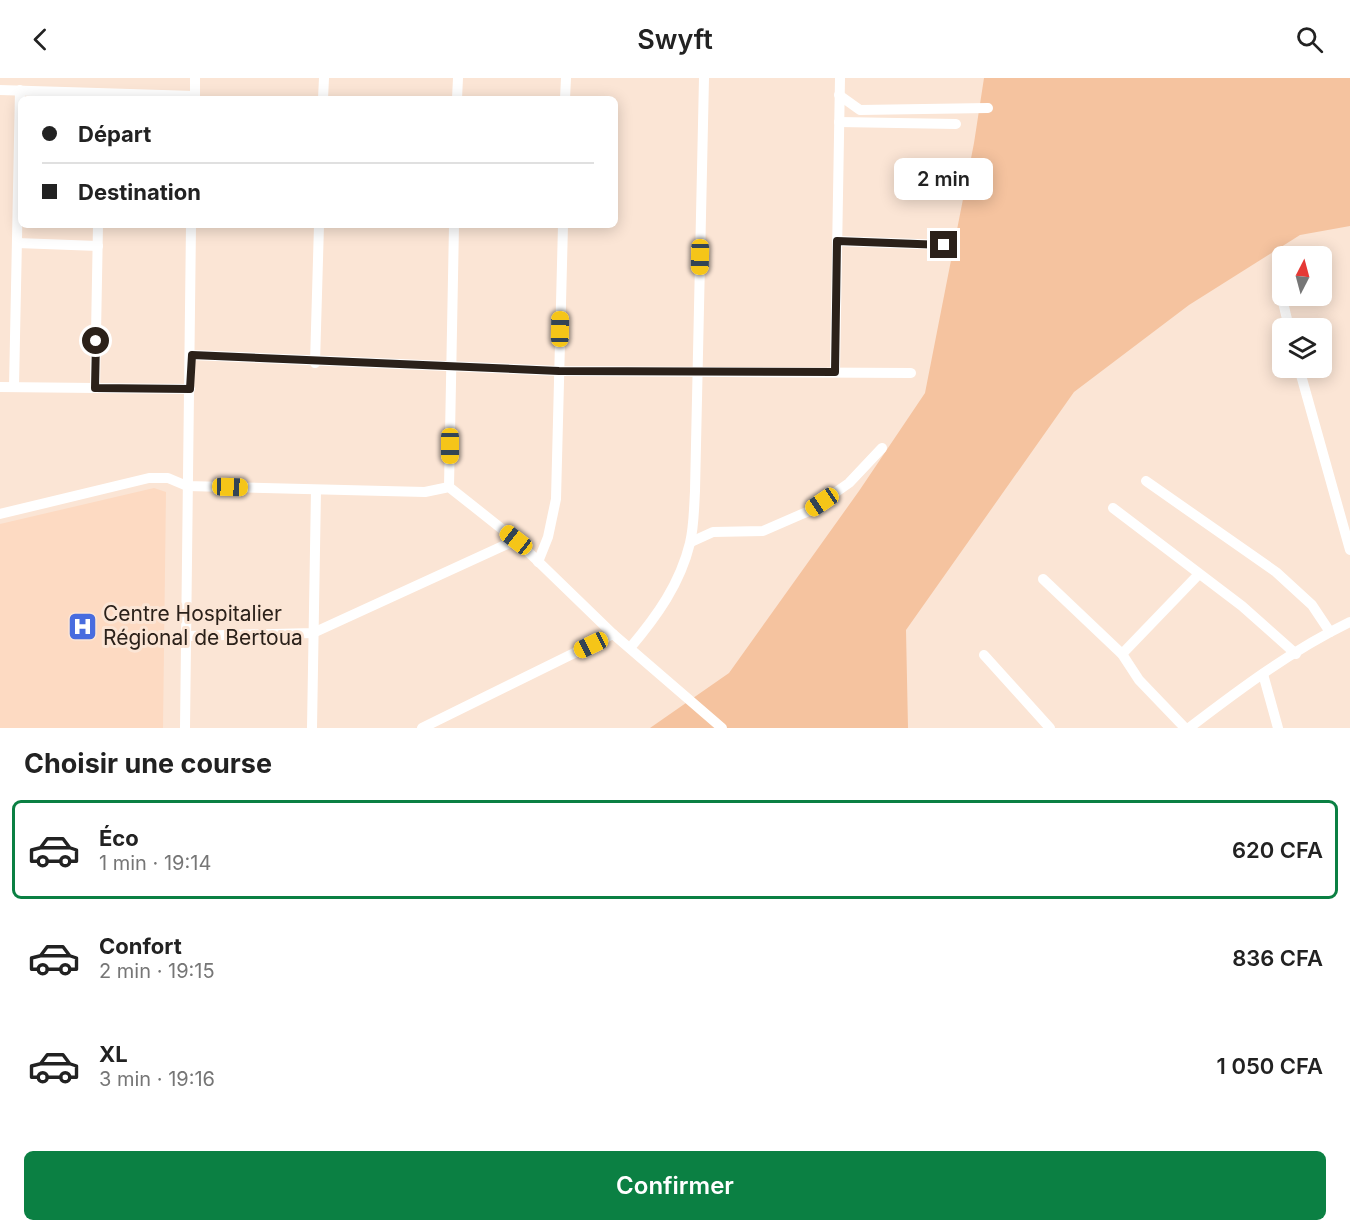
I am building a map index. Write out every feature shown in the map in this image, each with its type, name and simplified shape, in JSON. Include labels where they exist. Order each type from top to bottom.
[{"type":"street","points":[[195,78],[195,96]]},
{"type":"street","points":[[323,96],[324,78]]},
{"type":"street","points":[[457,96],[458,78]]},
{"type":"street","points":[[565,96],[566,78]]},
{"type":"street","points":[[630,648],[660,612],[675,586],[691,542],[695,491],[704,78]]},
{"type":"street","points":[[835,372],[840,78]]},
{"type":"street","points":[[0,90],[101,96]]},
{"type":"street","points":[[20,90],[20,96]]},
{"type":"street","points":[[839,95],[860,110],[988,108]]},
{"type":"street","points":[[839,122],[956,124]]},
{"type":"street","points":[[14,387],[18,192]]},
{"type":"street","points":[[95,388],[98,228]]},
{"type":"street","points":[[185,728],[187,486],[192,355],[191,228]]},
{"type":"street","points":[[315,363],[319,228]]},
{"type":"street","points":[[449,487],[454,228]]},
{"type":"street","points":[[538,562],[548,537],[556,499],[562,228]]},
{"type":"street","points":[[837,241],[944,245]]},
{"type":"street","points":[[17,243],[98,246]]},
{"type":"street","points":[[192,355],[315,363],[450,365],[559,371],[911,373]]},
{"type":"street","points":[[1302,378],[1350,550]]},
{"type":"street","points":[[0,387],[190,389]]},
{"type":"street","points":[[691,542],[713,532],[763,531],[809,511],[849,483],[882,448]]},
{"type":"street","points":[[0,514],[148,478],[168,478],[187,486],[316,490],[425,492],[449,487]]},
{"type":"street","points":[[1146,481],[1276,572],[1312,605],[1330,632]]},
{"type":"street","points":[[449,487],[516,540],[613,634],[722,728]]},
{"type":"street","points":[[312,728],[316,490]]},
{"type":"street","points":[[1113,508],[1242,606],[1296,654]]},
{"type":"street","points":[[187,636],[313,633],[516,540]]},
{"type":"street","points":[[1122,654],[1199,574]]},
{"type":"street","points":[[1043,579],[1122,654],[1139,680],[1185,728]]},
{"type":"street","points":[[1190,728],[1263,674],[1350,622]]},
{"type":"street","points":[[422,728],[613,634]]},
{"type":"street","points":[[984,655],[1050,728]]},
{"type":"street","points":[[1263,674],[1278,728]]},
{"type":"shaded area","points":[[984,78],[1350,78],[1350,226],[1300,235],[1283,246],[1272,246],[1272,253],[1189,305],[1074,392],[906,630],[908,728],[650,728],[729,673],[859,491],[925,393],[974,143]]},
{"type":"shaded area","name":"Centre Hospitalier Régional de Bertoua","points":[[154,488],[166,492],[163,728],[0,728],[0,524]]},
{"type":"place","name":"Centre Hospitalier Régional de Bertoua","points":[[82,626]]},
{"type":"route","points":[[96,341],[95,388],[190,389],[192,355],[315,363],[450,365],[559,371],[835,372],[837,241],[944,245]]}]
